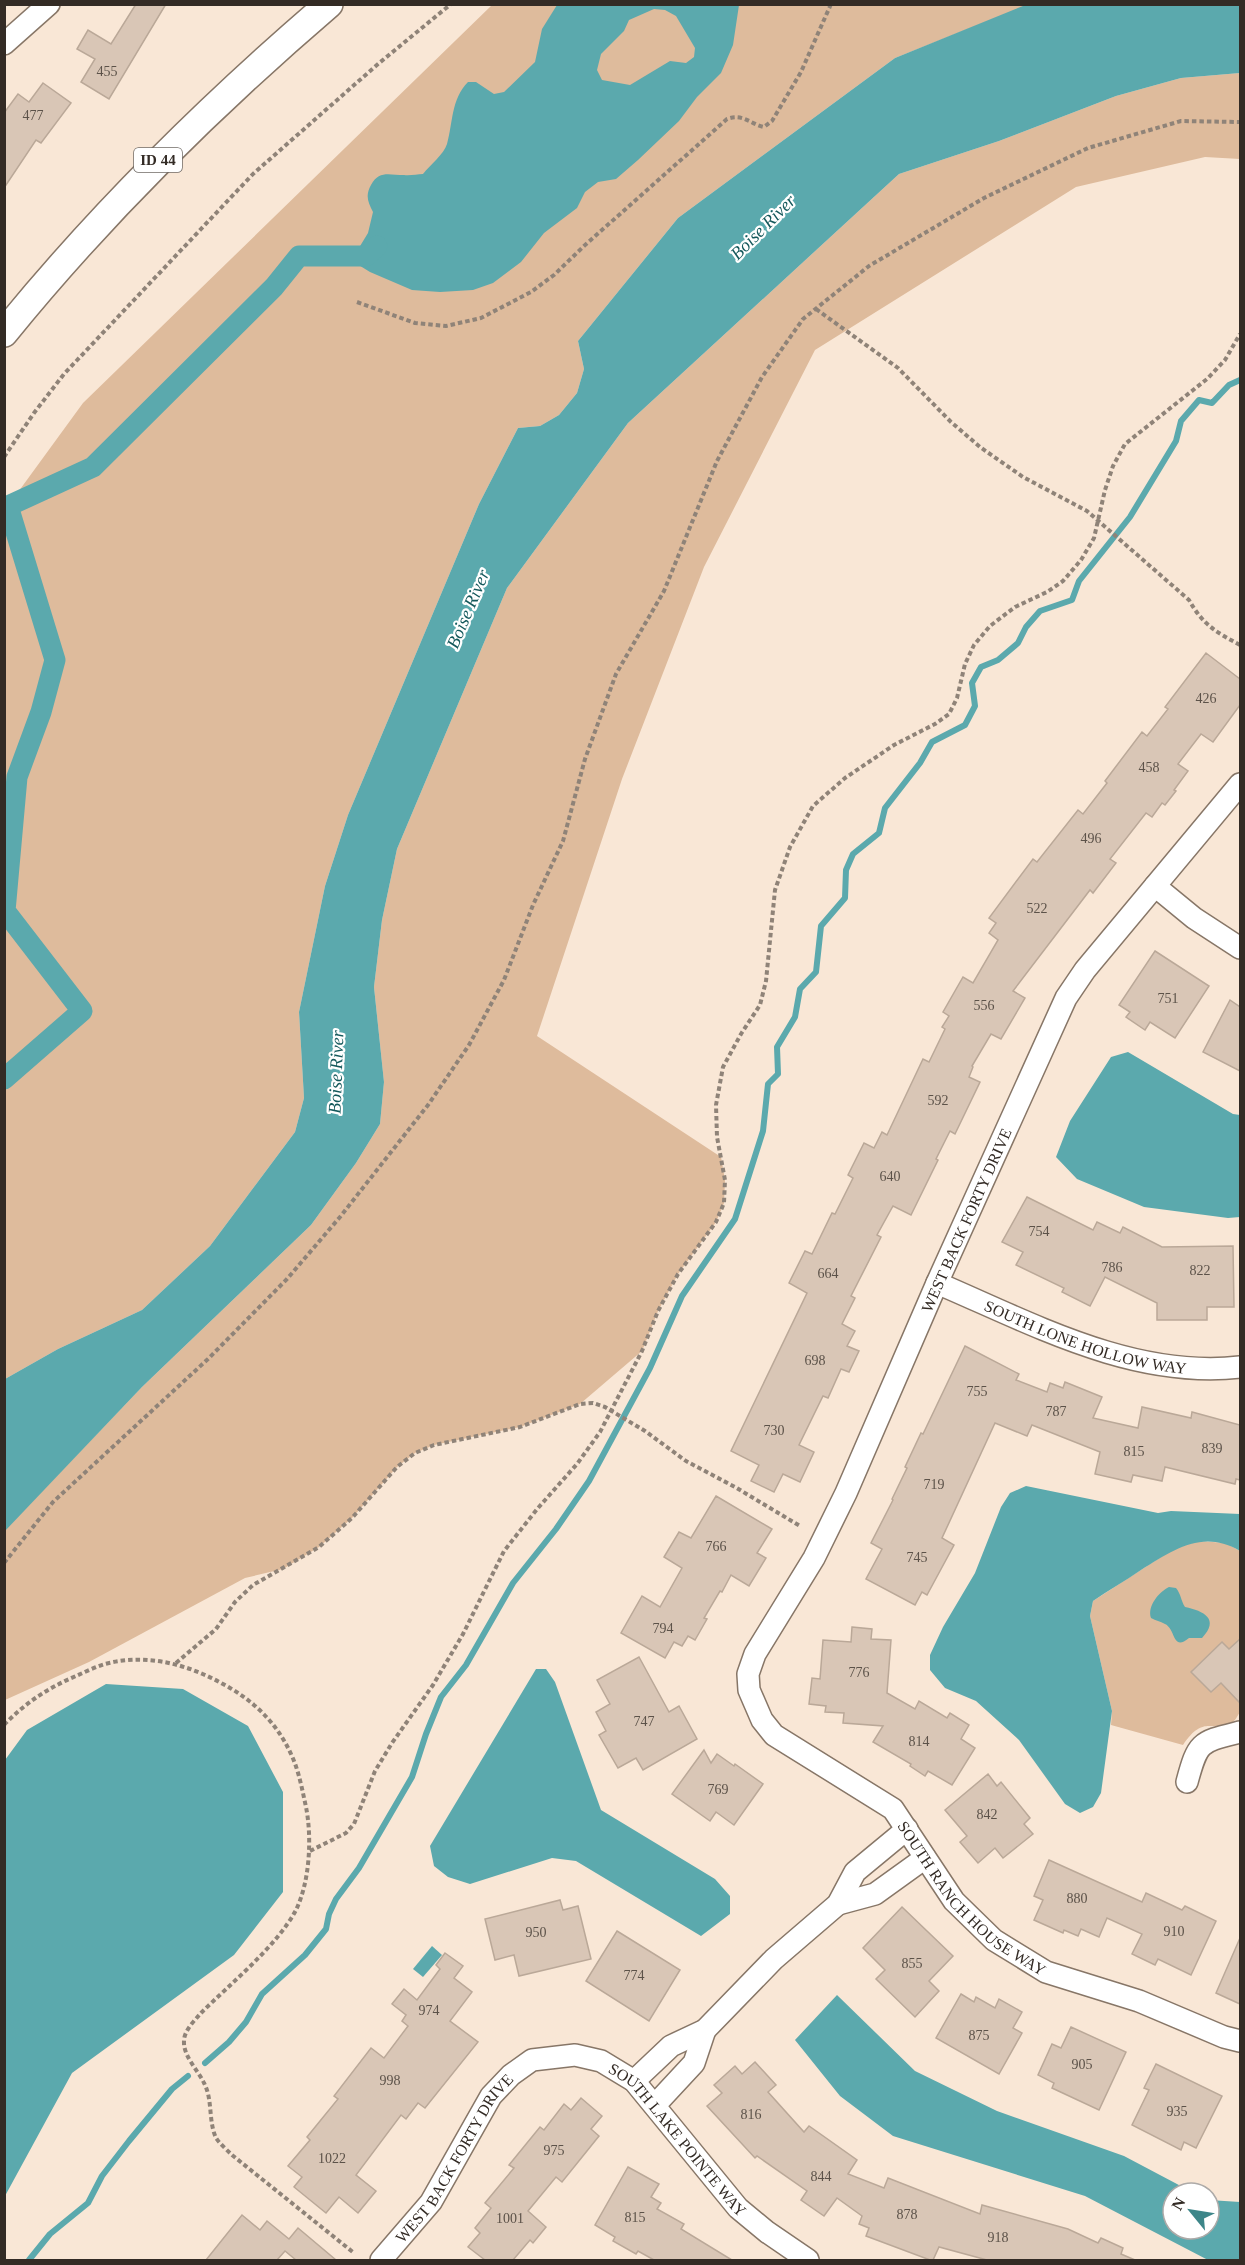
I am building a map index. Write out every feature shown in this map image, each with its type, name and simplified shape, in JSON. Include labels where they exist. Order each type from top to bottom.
[{"type":"main road","name":"ID 44","points":[[4,333],[77,246],[153,165],[211,108],[329,4]]},
{"type":"street","points":[[4,44],[49,4]]},
{"type":"street","name":"WEST BACK FORTY DRIVE","points":[[749,1690],[748,1674],[755,1654],[814,1558],[846,1493],[937,1283],[1066,998],[1085,970],[1240,784]]},
{"type":"street","points":[[1155,886],[1194,918],[1240,948]]},
{"type":"street","name":"SOUTH LONE HOLLOW WAY","points":[[937,1283],[1097,1350],[1145,1362],[1196,1369],[1240,1367]]},
{"type":"street","name":"SOUTH RANCH HOUSE WAY","points":[[749,1690],[762,1720],[774,1735],[893,1809],[954,1900],[994,1940],[1046,1972],[1139,2001],[1224,2037],[1240,2041]]},
{"type":"street","points":[[1187,1782],[1198,1748],[1206,1741],[1240,1732]]},
{"type":"street","points":[[634,2081],[671,2046],[705,2030],[774,1959],[838,1904],[855,1872],[907,1829]]},
{"type":"street","points":[[838,1904],[875,1893],[925,1858]]},
{"type":"street","points":[[655,2105],[694,2063],[705,2030]]},
{"type":"street","name":"SOUTH LAKE POINTE WAY","points":[[532,2060],[574,2055],[600,2061],[634,2081],[738,2208],[767,2232],[808,2260]]},
{"type":"street","name":"WEST BACK FORTY DRIVE","points":[[381,2260],[431,2202],[491,2096],[511,2074],[532,2060]]},
{"type":"path","points":[[4,457],[64,374],[253,174],[378,64],[451,4]]},
{"type":"path","points":[[357,302],[415,322],[446,326],[481,318],[531,292],[554,275],[727,119],[735,116],[745,118],[764,127],[772,121],[801,72],[831,4]]},
{"type":"path","points":[[4,1563],[53,1502],[208,1359],[287,1279],[340,1217],[428,1106],[469,1045],[504,980],[533,905],[563,841],[585,759],[616,674],[664,591],[717,461],[762,377],[803,319],[869,266],[984,198],[1088,148],[1181,122],[1240,122]]},
{"type":"path","points":[[816,309],[898,368],[951,422],[980,447],[1023,477],[1087,511],[1189,600],[1199,618],[1214,631],[1240,645]]},
{"type":"path","points":[[310,1851],[346,1833],[354,1824],[375,1771],[433,1685],[504,1551],[577,1464],[600,1432],[642,1351],[658,1311],[678,1274],[716,1222],[724,1203],[725,1180],[717,1137],[716,1106],[723,1067],[760,1005],[766,981],[775,890],[790,847],[813,806],[845,778],[894,745],[935,724],[949,714],[957,698],[965,664],[974,645],[990,626],[1015,607],[1047,592],[1063,581],[1081,560],[1090,545],[1098,522],[1113,466],[1125,444],[1207,379],[1225,360],[1240,334]]},
{"type":"path","points":[[175,1663],[216,1629],[235,1602],[253,1585],[319,1547],[352,1518],[397,1467],[415,1453],[434,1445],[520,1427],[580,1404],[593,1403],[611,1410],[686,1461],[800,1526]]},
{"type":"path","points":[[4,1725],[31,1700],[55,1685],[104,1664],[136,1659],[175,1663],[204,1673],[260,1708],[277,1730],[291,1754],[300,1778],[307,1815],[310,1851],[297,1908],[284,1929],[201,2013],[189,2027],[183,2040],[186,2053],[205,2084],[210,2098],[212,2126],[217,2140],[232,2155],[354,2253]]},
{"type":"shaded area","points":[[492,5],[1028,5],[895,58],[678,218],[578,341],[584,369],[577,393],[559,415],[540,426],[518,428],[479,504],[348,815],[325,886],[299,1012],[304,1098],[295,1132],[210,1246],[142,1310],[58,1349],[5,1379],[5,510],[83,403]]},
{"type":"shaded area","points":[[1240,73],[1240,159],[1205,157],[1076,187],[815,350],[704,567],[622,779],[537,1036],[721,1157],[725,1180],[724,1203],[716,1222],[678,1274],[658,1311],[642,1351],[580,1404],[520,1427],[434,1445],[415,1453],[397,1467],[352,1518],[319,1547],[283,1569],[245,1578],[89,1662],[5,1700],[4,1531],[142,1387],[311,1225],[356,1163],[380,1124],[384,1082],[374,987],[382,920],[397,849],[507,588],[628,423],[899,174],[999,141],[1116,96],[1181,78]]},
{"type":"shaded area","points":[[1199,1541],[1226,1543],[1240,1551],[1240,1712],[1233,1722],[1226,1726],[1209,1726],[1198,1729],[1183,1745],[1111,1725],[1112,1711],[1090,1616],[1093,1601],[1175,1548]]},
{"type":"water","name":"Boise River","points":[[1028,4],[1240,5],[1240,73],[1181,78],[1116,96],[999,141],[899,174],[628,423],[507,588],[397,849],[382,920],[374,987],[384,1082],[380,1124],[356,1163],[311,1225],[142,1387],[5,1531],[5,1379],[58,1349],[142,1310],[210,1246],[295,1132],[304,1098],[299,1012],[325,886],[348,815],[479,504],[518,428],[540,426],[559,415],[577,393],[584,369],[578,341],[678,218],[895,58]]},
{"type":"water","points":[[557,5],[739,5],[733,45],[721,73],[697,97],[679,121],[616,179],[598,182],[585,192],[577,208],[544,233],[521,262],[493,283],[473,290],[440,292],[412,290],[357,264],[354,256],[368,233],[373,212],[368,196],[374,180],[385,174],[423,174],[445,148],[455,104],[462,89],[468,82],[476,82],[494,94],[504,92],[535,62],[542,29]],"holes":[[[654,9],[665,10],[676,16],[695,48],[694,57],[686,63],[670,61],[630,85],[602,80],[597,70],[601,54],[624,31],[629,20]]]},
{"type":"water","points":[[1128,1052],[1233,1114],[1240,1115],[1240,1217],[1228,1218],[1144,1207],[1077,1179],[1056,1157],[1070,1121],[1111,1057]]},
{"type":"water","points":[[1026,1486],[1158,1513],[1171,1511],[1240,1514],[1240,1551],[1213,1542],[1201,1542],[1177,1549],[1093,1601],[1090,1616],[1112,1711],[1101,1793],[1093,1807],[1080,1813],[1065,1804],[1019,1740],[976,1701],[945,1688],[930,1670],[930,1655],[943,1627],[975,1573],[1001,1507],[1010,1493]]},
{"type":"water","points":[[1169,1587],[1176,1588],[1185,1607],[1198,1611],[1210,1621],[1210,1626],[1202,1638],[1189,1638],[1184,1642],[1177,1641],[1168,1627],[1151,1618],[1150,1613],[1155,1600]]},
{"type":"water","points":[[536,1669],[546,1669],[555,1682],[601,1810],[715,1879],[730,1896],[730,1914],[701,1936],[576,1861],[552,1858],[470,1884],[448,1877],[434,1866],[430,1846]]},
{"type":"water","points":[[106,1684],[183,1689],[248,1726],[283,1792],[283,1892],[234,1955],[72,2073],[5,2196],[5,1760],[27,1730]]},
{"type":"water","points":[[432,1946],[442,1955],[423,1977],[413,1969]]},
{"type":"water","points":[[837,1995],[915,2071],[997,2111],[1124,2156],[1171,2181],[1161,2181],[1161,2236],[1085,2196],[893,2136],[840,2096],[795,2040]]},
{"type":"water","points":[[1221,2201],[1240,2202],[1240,2260],[1208,2260],[1171,2241],[1221,2241]]},
{"type":"building","points":[[136,4],[166,4],[109,99],[81,82],[95,59],[77,49],[88,30],[111,44]]},
{"type":"building","points":[[43,83],[71,103],[41,143],[36,140],[4,188],[4,113],[18,94],[29,102]]},
{"type":"building","points":[[1206,653],[1240,679],[1240,705],[1213,742],[1201,734],[1178,764],[1188,771],[1174,790],[1176,791],[1165,805],[1162,803],[1152,817],[1146,813],[1110,859],[1116,863],[1093,893],[1090,890],[1013,991],[1025,998],[1001,1039],[991,1034],[972,1066],[969,1077],[980,1082],[955,1134],[950,1131],[911,1215],[893,1206],[877,1235],[881,1237],[851,1296],[855,1298],[842,1324],[855,1331],[847,1346],[859,1351],[849,1372],[841,1369],[828,1398],[823,1396],[799,1445],[814,1452],[800,1482],[783,1474],[774,1492],[751,1481],[759,1465],[731,1451],[807,1293],[789,1283],[805,1251],[812,1254],[832,1213],[835,1214],[853,1178],[848,1175],[864,1143],[874,1148],[882,1132],[887,1135],[923,1059],[929,1062],[945,1029],[942,1027],[949,1016],[943,1012],[963,977],[973,983],[998,940],[989,933],[996,923],[989,918],[1033,859],[1037,862],[1078,810],[1083,814],[1142,732],[1147,736],[1168,709],[1165,707]]},
{"type":"building","points":[[1155,951],[1209,986],[1175,1038],[1150,1022],[1145,1030],[1126,1017],[1130,1012],[1119,1005]]},
{"type":"building","points":[[1230,1000],[1240,1007],[1240,1071],[1203,1052]]},
{"type":"building","points":[[1027,1197],[1093,1230],[1097,1222],[1120,1233],[1123,1227],[1162,1247],[1233,1246],[1234,1307],[1207,1307],[1207,1320],[1157,1320],[1157,1303],[1105,1277],[1090,1306],[1062,1292],[1064,1288],[1016,1265],[1023,1252],[1002,1242]]},
{"type":"building","points":[[965,1346],[1019,1374],[1016,1380],[1047,1392],[1050,1383],[1063,1388],[1065,1382],[1102,1397],[1093,1418],[1138,1428],[1142,1407],[1191,1418],[1192,1412],[1240,1425],[1240,1480],[1236,1479],[1235,1484],[1165,1467],[1162,1481],[1133,1475],[1131,1482],[1095,1474],[1100,1452],[1032,1425],[1027,1436],[995,1423],[942,1538],[954,1545],[927,1595],[922,1592],[915,1605],[866,1579],[882,1549],[871,1543],[893,1500],[921,1433],[923,1434]]},
{"type":"building","points":[[716,1496],[772,1529],[757,1553],[766,1558],[749,1586],[731,1575],[704,1618],[707,1619],[695,1640],[688,1636],[682,1646],[674,1642],[665,1658],[621,1633],[642,1596],[660,1607],[682,1568],[664,1557],[679,1532],[691,1538]]},
{"type":"building","points":[[852,1627],[872,1629],[871,1639],[891,1640],[887,1693],[915,1709],[919,1701],[947,1718],[950,1713],[969,1725],[961,1739],[975,1748],[952,1785],[928,1771],[925,1776],[910,1766],[911,1764],[873,1742],[883,1726],[843,1723],[844,1713],[825,1712],[826,1706],[809,1704],[812,1678],[820,1679],[823,1640],[851,1642]]},
{"type":"building","points":[[1240,1639],[1240,1703],[1221,1683],[1211,1692],[1191,1672],[1222,1642],[1229,1649]]},
{"type":"building","points":[[639,1657],[669,1712],[679,1706],[697,1739],[643,1770],[636,1758],[618,1768],[599,1735],[606,1731],[596,1712],[610,1704],[597,1680]]},
{"type":"building","points":[[704,1750],[711,1763],[717,1754],[763,1784],[734,1825],[716,1812],[710,1821],[672,1794]]},
{"type":"building","points":[[988,1774],[997,1786],[1001,1782],[1030,1818],[1024,1824],[1033,1834],[1003,1858],[995,1848],[978,1863],[960,1842],[967,1836],[945,1810]]},
{"type":"building","points":[[1049,1860],[1142,1902],[1146,1893],[1182,1910],[1185,1906],[1216,1921],[1191,1975],[1158,1959],[1155,1965],[1132,1954],[1142,1934],[1107,1918],[1099,1937],[1081,1929],[1078,1936],[1064,1930],[1063,1933],[1034,1920],[1043,1900],[1034,1896]]},
{"type":"building","points":[[560,1900],[563,1910],[578,1906],[591,1959],[519,1976],[514,1955],[495,1960],[485,1919]]},
{"type":"building","points":[[902,1907],[953,1956],[929,1981],[939,1991],[915,2017],[876,1979],[885,1970],[863,1948]]},
{"type":"building","points":[[617,1931],[680,1970],[649,2021],[586,1981]]},
{"type":"building","points":[[1240,1938],[1240,2004],[1216,1993]]},
{"type":"building","points":[[445,1953],[463,1966],[454,1978],[472,1992],[450,2021],[478,2042],[425,2108],[418,2103],[406,2119],[401,2115],[356,2175],[376,2191],[358,2213],[339,2197],[326,2213],[294,2187],[302,2177],[288,2166],[310,2140],[307,2137],[338,2099],[334,2096],[371,2048],[384,2058],[408,2026],[402,2021],[406,2015],[392,2004],[404,1989],[417,2000],[440,1969],[436,1965]]},
{"type":"building","points":[[961,1994],[974,2002],[976,1997],[995,2008],[999,1999],[1022,2012],[1013,2028],[1022,2033],[999,2074],[936,2038]]},
{"type":"building","points":[[1071,2027],[1126,2052],[1099,2110],[1052,2088],[1054,2083],[1038,2075],[1052,2044],[1061,2048]]},
{"type":"building","points":[[755,2062],[776,2085],[768,2092],[804,2132],[809,2126],[857,2160],[848,2174],[884,2188],[888,2178],[980,2214],[982,2205],[1068,2229],[1098,2243],[1101,2238],[1123,2248],[1121,2254],[1135,2260],[987,2260],[939,2247],[933,2260],[930,2260],[866,2236],[869,2228],[859,2224],[862,2216],[837,2198],[824,2216],[801,2200],[807,2191],[757,2156],[755,2158],[707,2106],[722,2093],[714,2085],[735,2066],[742,2074]]},
{"type":"building","points":[[1156,2064],[1222,2096],[1196,2148],[1184,2142],[1181,2150],[1132,2125],[1149,2090],[1144,2088]]},
{"type":"building","points":[[581,2098],[602,2116],[591,2129],[599,2136],[562,2182],[556,2177],[528,2211],[546,2227],[533,2243],[530,2240],[513,2260],[485,2260],[468,2247],[480,2233],[475,2228],[491,2208],[485,2203],[514,2168],[509,2165],[540,2127],[544,2130],[564,2104],[571,2110]]},
{"type":"building","points":[[628,2167],[659,2184],[651,2197],[661,2203],[657,2209],[684,2224],[681,2229],[732,2260],[654,2260],[638,2251],[636,2254],[613,2241],[615,2237],[595,2225]]},
{"type":"building","points":[[242,2215],[260,2230],[267,2221],[289,2239],[298,2228],[336,2260],[296,2260],[285,2251],[277,2260],[206,2260]]},
{"type":"waterway","points":[[4,1079],[82,1011],[5,911],[17,777],[41,712],[55,660],[8,506],[93,467],[274,287],[299,256],[366,256],[377,246]]},
{"type":"waterway","points":[[205,2063],[229,2042],[246,2022],[262,1994],[305,1955],[326,1929],[329,1914],[336,1899],[359,1868],[412,1777],[441,1697],[466,1665],[513,1583],[556,1529],[589,1481],[650,1368],[682,1296],[735,1219],[763,1131],[768,1084],[778,1074],[777,1047],[795,1017],[800,989],[816,972],[821,926],[845,898],[846,870],[853,854],[879,833],[885,808],[920,763],[932,742],[965,725],[975,706],[972,683],[981,667],[998,660],[1018,643],[1026,627],[1040,611],[1072,600],[1079,581],[1130,517],[1176,441],[1181,421],[1199,400],[1212,403],[1229,385],[1240,380]]},
{"type":"waterway","points":[[29,2260],[50,2234],[88,2203],[102,2176],[129,2141],[172,2089],[188,2076]]}]
